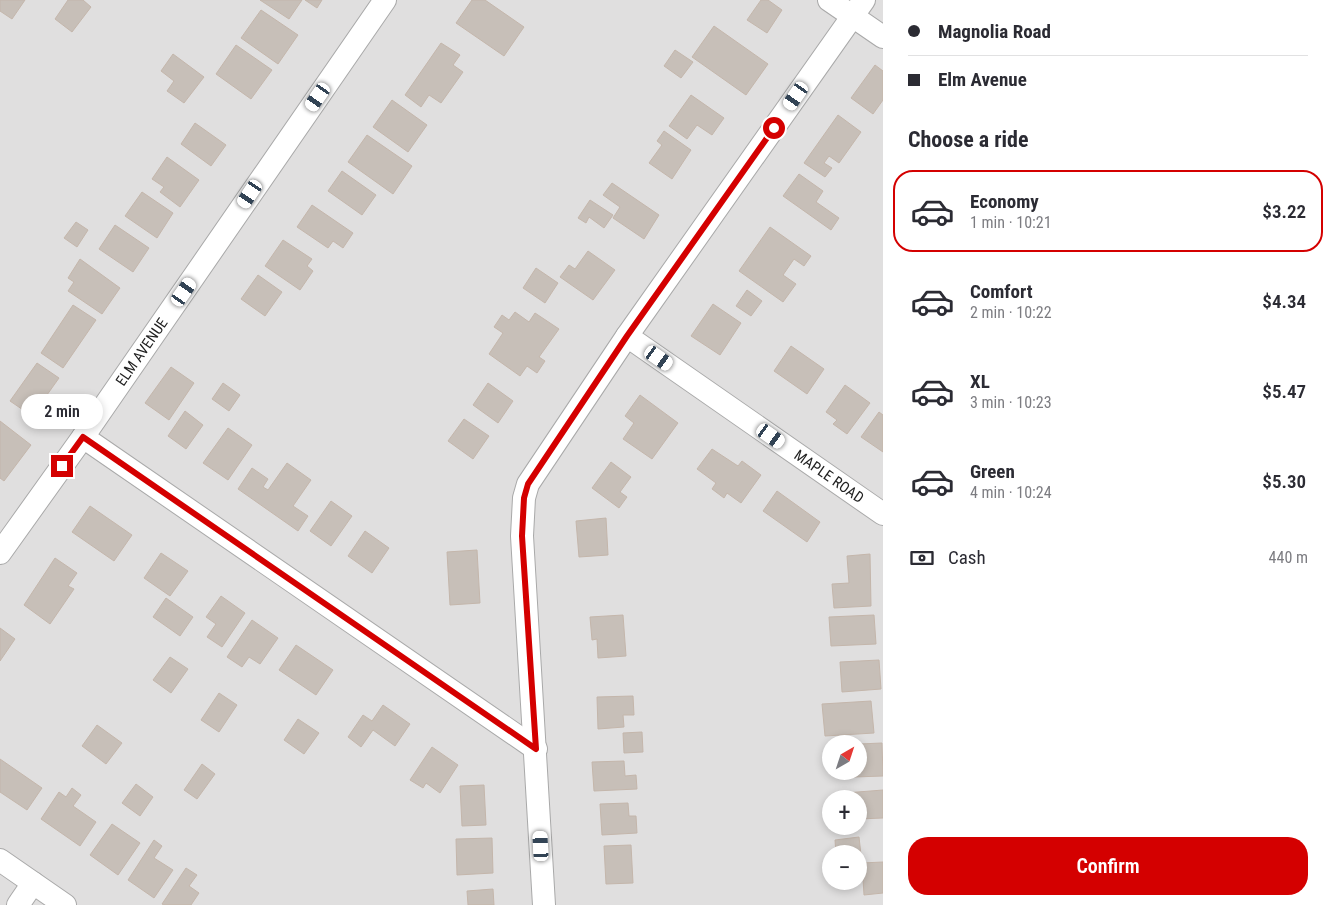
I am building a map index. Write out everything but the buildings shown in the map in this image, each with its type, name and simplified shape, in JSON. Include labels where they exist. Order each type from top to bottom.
[{"type":"street","name":"ELM AVENUE","points":[[0,553],[83,437],[385,0]]},
{"type":"street","points":[[829,0],[858,8],[883,37]]},
{"type":"street","points":[[544,905],[522,536],[524,498],[528,484],[627,336],[858,8]]},
{"type":"street","name":"MAPLE ROAD","points":[[627,336],[883,514]]},
{"type":"street","points":[[83,437],[536,749]]},
{"type":"street","points":[[0,860],[65,905]]},
{"type":"street","points":[[18,905],[33,883]]},
{"type":"shaded area","points":[[0,0],[883,0],[883,905],[0,905]]},
{"type":"route","points":[[62,466],[83,437],[536,749],[522,536],[522,515],[528,484],[627,336],[774,128]]}]
